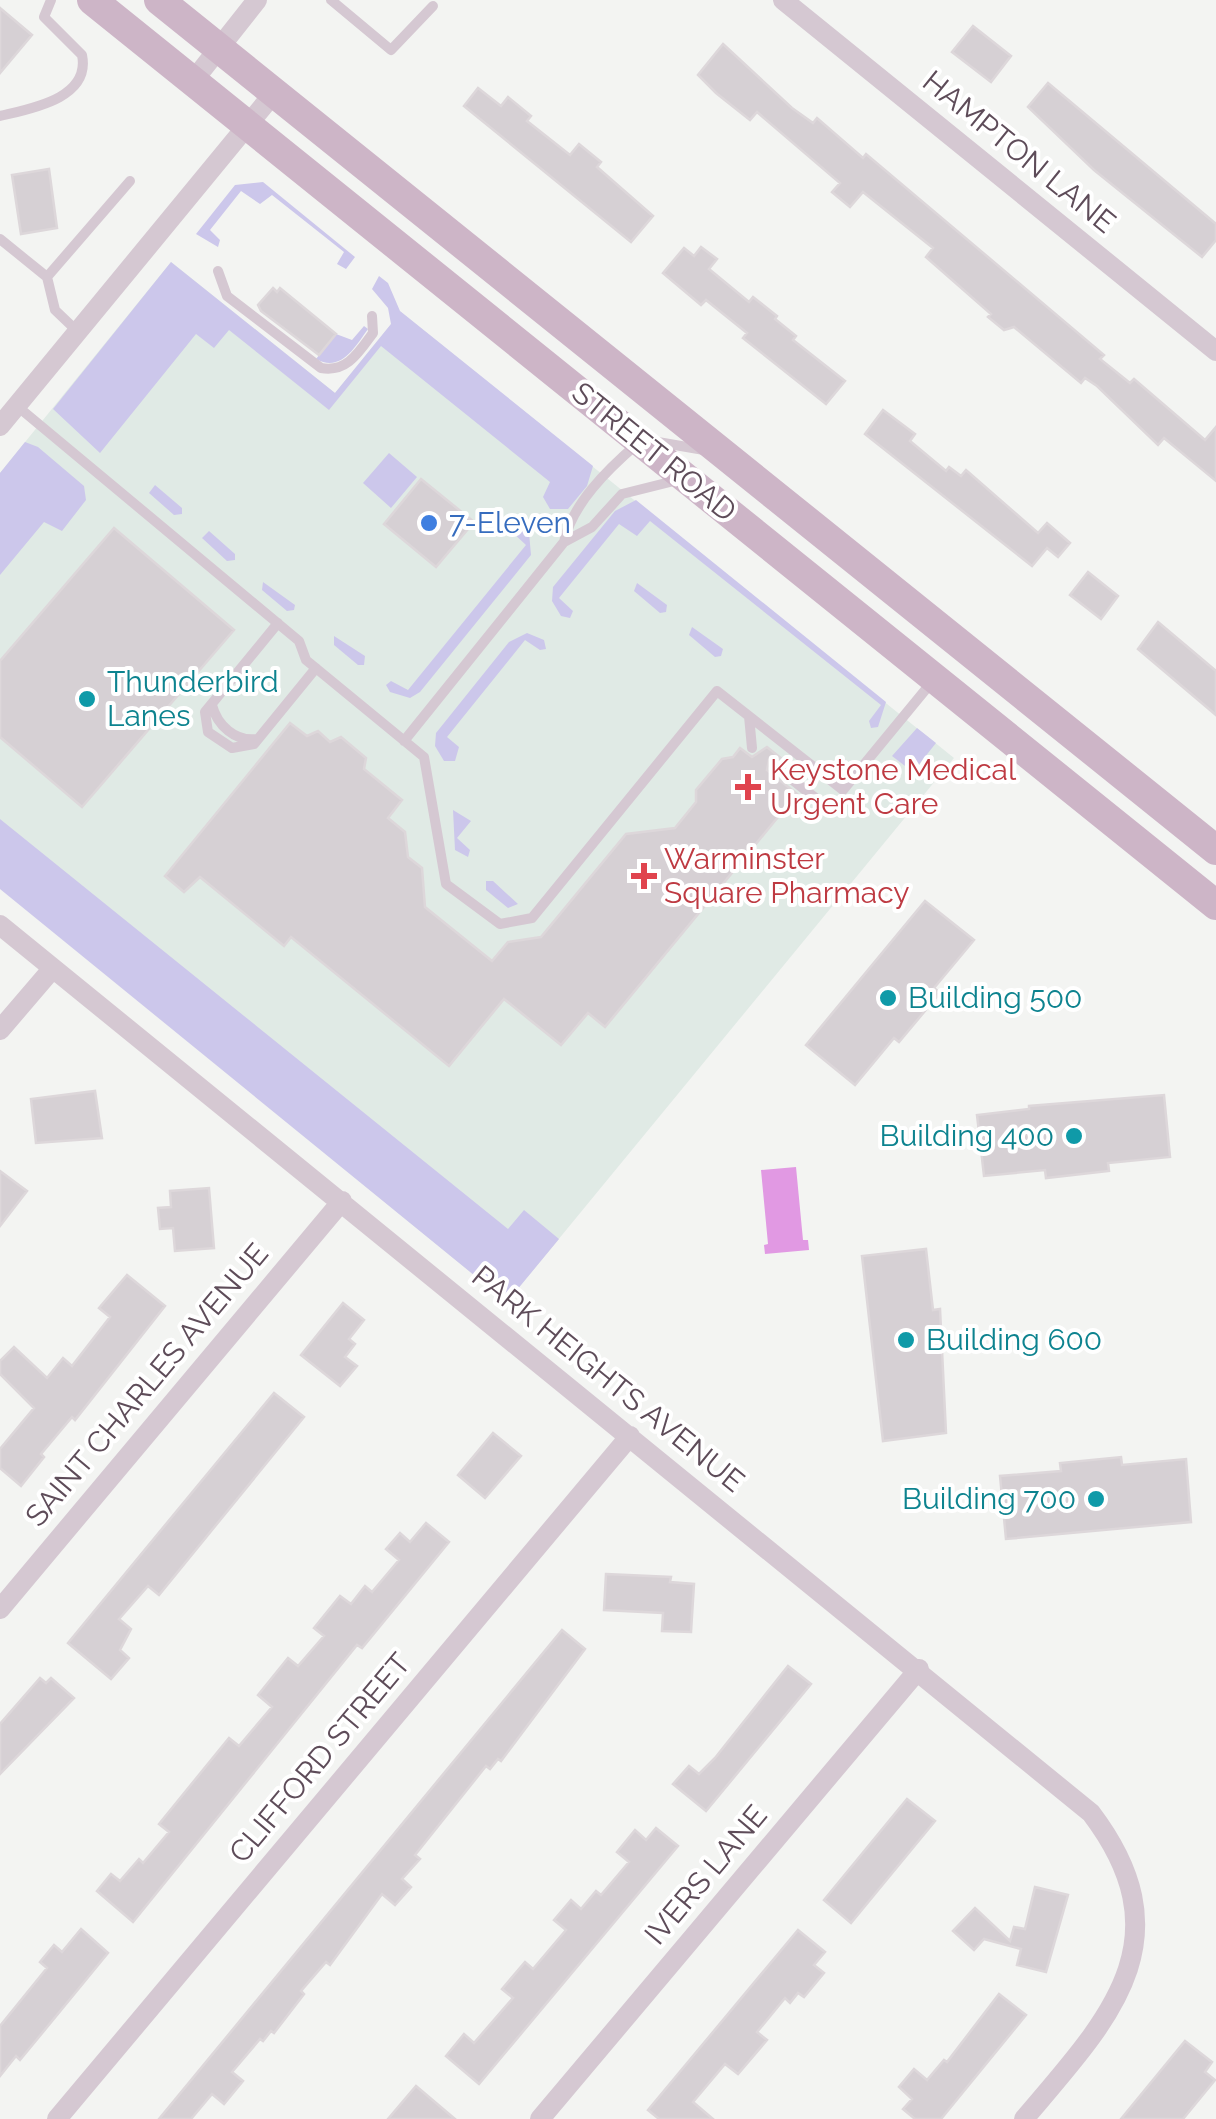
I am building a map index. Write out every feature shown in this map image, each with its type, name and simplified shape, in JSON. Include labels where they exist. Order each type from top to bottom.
[{"type":"main road","name":"STREET ROAD","points":[[92,0],[1216,905]]},
{"type":"main road","name":"STREET ROAD","points":[[158,0],[1216,850]]},
{"type":"street","points":[[193,81],[257,0]]},
{"type":"street","name":"HAMPTON LANE","points":[[783,0],[1216,352]]},
{"type":"street","points":[[0,426],[274,93]]},
{"type":"street","name":"PARK HEIGHTS AVENUE","points":[[0,925],[1092,1813],[1121,1862],[1133,1913],[1130,1967],[1120,1998],[1107,2020],[1024,2119]]},
{"type":"street","points":[[0,1030],[53,968]]},
{"type":"street","name":"SAINT CHARLES AVENUE","points":[[0,1608],[342,1201]]},
{"type":"street","name":"CLIFFORD STREET","points":[[57,2119],[630,1436]]},
{"type":"street","name":"IVERS LANE","points":[[540,2119],[918,1670]]},
{"type":"lane","points":[[0,116],[60,100],[82,72],[82,55],[44,17],[52,0]]},
{"type":"lane","points":[[331,0],[390,50],[434,6]]},
{"type":"lane","points":[[78,332],[49,300],[48,277],[130,182]]},
{"type":"lane","points":[[0,239],[48,277]]},
{"type":"lane","points":[[218,271],[228,296],[321,368],[336,369],[352,360],[373,333],[372,316]]},
{"type":"lane","points":[[17,406],[299,641],[306,660],[424,757],[446,884],[508,926],[532,918],[717,691],[843,790],[935,678]]},
{"type":"lane","points":[[404,740],[564,542],[574,516],[615,463],[641,441],[666,440],[724,455]]},
{"type":"lane","points":[[564,542],[592,527],[622,494],[686,478]]},
{"type":"lane","points":[[278,624],[212,705],[218,722],[237,736],[258,738],[316,668]]},
{"type":"lane","points":[[748,716],[752,748]]},
{"type":"lane","points":[[776,766],[828,808]]},
{"type":"shaded area","points":[[263,182],[355,257],[346,269],[337,264],[344,252],[272,195],[260,204],[241,191],[210,230],[220,240],[218,247],[196,234],[235,185]]},
{"type":"shaded area","points":[[171,262],[335,393],[401,312],[954,758],[507,1302],[0,887],[0,473]]},
{"type":"shaded area","points":[[171,262],[335,393],[391,324],[388,308],[372,289],[379,276],[388,283],[400,311],[593,466],[587,486],[568,509],[550,509],[543,497],[550,482],[381,346],[329,410],[229,330],[214,348],[196,334],[100,453],[53,409]]},
{"type":"shaded area","points":[[364,326],[368,329],[347,356],[333,363],[316,359],[336,334],[352,340]]},
{"type":"shaded area","points":[[25,442],[38,447],[84,486],[86,500],[62,531],[44,522],[0,575],[0,473]]},
{"type":"shaded area","points":[[389,453],[417,477],[391,508],[363,483]]},
{"type":"shaded area","points":[[155,485],[182,508],[182,514],[174,515],[149,493]]},
{"type":"shaded area","points":[[636,500],[886,702],[878,727],[871,728],[869,721],[881,705],[650,521],[637,536],[619,524],[559,598],[573,611],[570,618],[561,616],[552,601],[553,587],[615,511]]},
{"type":"shaded area","points":[[521,526],[529,533],[531,555],[420,692],[410,698],[390,692],[386,685],[391,681],[408,690],[526,545],[512,532],[513,527]]},
{"type":"shaded area","points":[[209,531],[235,554],[235,560],[227,561],[202,538]]},
{"type":"shaded area","points":[[263,582],[295,605],[294,610],[287,611],[262,590]]},
{"type":"shaded area","points":[[637,583],[667,605],[666,612],[660,613],[634,591]]},
{"type":"shaded area","points":[[692,627],[723,649],[721,656],[715,657],[689,635]]},
{"type":"shaded area","points":[[527,633],[544,640],[546,649],[540,650],[525,640],[447,737],[459,747],[455,761],[444,761],[435,746],[436,733],[509,642]]},
{"type":"shaded area","points":[[334,636],[365,656],[364,665],[358,665],[334,645]]},
{"type":"shaded area","points":[[917,728],[936,743],[913,772],[892,756]]},
{"type":"shaded area","points":[[453,810],[471,821],[457,838],[470,850],[468,857],[455,850]]},
{"type":"shaded area","points":[[0,819],[508,1229],[524,1210],[559,1239],[507,1302],[0,889]]},
{"type":"shaded area","points":[[486,881],[493,881],[518,904],[508,908],[486,890]]},
{"type":"shaded area","points":[[796,1167],[803,1240],[808,1240],[809,1250],[765,1254],[764,1245],[768,1244],[761,1170]]},
{"type":"building","points":[[0,8],[32,35],[0,73]]},
{"type":"building","points":[[973,26],[1011,56],[991,82],[952,52]]},
{"type":"building","points":[[723,44],[792,108],[813,123],[817,118],[863,158],[866,154],[1104,355],[1100,359],[1130,383],[1134,379],[1205,440],[1216,427],[1216,481],[1164,438],[1158,445],[1097,386],[1085,378],[1081,383],[1014,327],[1004,330],[988,317],[991,314],[926,257],[933,248],[863,192],[850,207],[832,192],[840,183],[757,112],[750,120],[716,93],[698,75]]},
{"type":"building","points":[[1048,83],[1216,224],[1216,240],[1202,257],[1094,170],[1028,107]]},
{"type":"building","points":[[478,88],[501,106],[508,97],[531,116],[527,121],[570,155],[579,144],[601,162],[597,167],[653,216],[631,242],[464,106]]},
{"type":"building","points":[[49,169],[57,228],[21,234],[12,175]]},
{"type":"building","points":[[701,247],[717,259],[709,269],[749,302],[753,297],[777,316],[775,319],[796,336],[793,340],[845,381],[826,404],[743,338],[747,333],[706,300],[701,305],[663,273],[684,248],[694,256]]},
{"type":"building","points":[[273,288],[277,292],[280,288],[336,334],[319,355],[261,311],[258,305]]},
{"type":"building","points":[[883,410],[915,434],[910,441],[946,471],[949,467],[961,476],[966,470],[1038,533],[1047,523],[1070,543],[1058,557],[1047,548],[1032,566],[865,434]]},
{"type":"building","name":"7-Eleven","points":[[421,479],[474,522],[436,567],[384,524]]},
{"type":"building","name":"Thunderbird Lanes","points":[[114,528],[234,630],[82,807],[0,737],[0,661]]},
{"type":"building","points":[[1088,572],[1118,596],[1101,619],[1070,595]]},
{"type":"building","points":[[1158,622],[1216,671],[1216,715],[1138,649]]},
{"type":"building","points":[[290,723],[307,736],[318,731],[330,742],[341,737],[366,758],[364,769],[402,800],[388,818],[405,832],[408,857],[422,868],[425,907],[492,961],[508,942],[541,937],[626,834],[675,828],[696,802],[696,790],[722,759],[733,757],[740,748],[752,757],[767,747],[782,759],[769,760],[767,770],[797,794],[605,1027],[588,1013],[561,1045],[504,999],[449,1066],[291,937],[284,946],[200,877],[184,892],[165,876]]},
{"type":"building","name":"Building 500","points":[[925,901],[974,940],[934,988],[940,993],[899,1042],[894,1038],[855,1085],[806,1045]]},
{"type":"building","points":[[95,1091],[102,1138],[36,1143],[31,1099]]},
{"type":"building","name":"Building 400","points":[[1164,1095],[1170,1157],[1108,1163],[1109,1171],[1046,1178],[1045,1170],[984,1176],[977,1115],[1029,1106]]},
{"type":"building","points":[[0,1171],[27,1191],[0,1226]]},
{"type":"building","points":[[209,1188],[214,1248],[175,1251],[173,1228],[160,1229],[158,1208],[171,1207],[170,1191]]},
{"type":"building","name":"Building 600","points":[[926,1249],[933,1310],[940,1309],[946,1433],[883,1441],[862,1256]]},
{"type":"building","points":[[127,1275],[165,1306],[75,1420],[72,1417],[41,1454],[44,1457],[21,1486],[0,1468],[0,1449],[34,1408],[0,1374],[0,1361],[14,1347],[47,1378],[63,1358],[72,1366],[110,1317],[99,1308]]},
{"type":"building","points":[[343,1303],[364,1320],[349,1339],[355,1344],[345,1357],[357,1366],[340,1386],[301,1355]]},
{"type":"building","points":[[274,1393],[304,1417],[159,1595],[148,1586],[119,1619],[131,1629],[120,1650],[129,1658],[111,1679],[68,1643]]},
{"type":"building","points":[[493,1433],[521,1456],[485,1498],[458,1475]]},
{"type":"building","name":"Building 700","points":[[1121,1457],[1122,1465],[1186,1459],[1191,1522],[1006,1539],[1000,1476],[1061,1471],[1060,1463]]},
{"type":"building","points":[[426,1523],[449,1542],[362,1648],[357,1645],[133,1922],[97,1891],[111,1874],[120,1881],[139,1859],[143,1863],[169,1832],[159,1824],[229,1738],[239,1746],[272,1707],[258,1695],[288,1658],[298,1666],[324,1636],[314,1628],[340,1596],[351,1604],[365,1586],[372,1592],[399,1560],[386,1549],[400,1533],[410,1542]]},
{"type":"building","points":[[606,1574],[671,1577],[670,1582],[694,1584],[691,1632],[662,1631],[663,1613],[604,1610]]},
{"type":"building","points":[[562,1630],[585,1649],[501,1761],[498,1759],[490,1769],[486,1766],[415,1855],[420,1859],[402,1879],[411,1887],[395,1905],[382,1894],[330,1965],[326,1962],[301,1991],[304,1994],[274,2033],[271,2031],[263,2041],[260,2039],[232,2072],[243,2081],[224,2104],[212,2094],[191,2119],[159,2119]]},
{"type":"building","points":[[788,1666],[811,1684],[706,1811],[673,1784],[689,1766],[699,1774],[715,1758]]},
{"type":"building","points":[[40,1678],[46,1683],[51,1678],[74,1698],[0,1774],[0,1724]]},
{"type":"building","points":[[907,1799],[935,1821],[851,1923],[824,1900]]},
{"type":"building","points":[[656,1828],[678,1846],[479,2084],[446,2056],[464,2034],[474,2043],[513,1998],[502,1989],[525,1962],[533,1969],[566,1930],[554,1920],[571,1900],[581,1909],[596,1891],[601,1895],[629,1862],[617,1852],[635,1830],[646,1840]]},
{"type":"building","points":[[1035,1887],[1068,1895],[1046,1972],[1017,1965],[1021,1949],[984,1939],[974,1950],[953,1931],[975,1908],[1010,1941],[1014,1927],[1025,1929]]},
{"type":"building","points":[[81,1929],[108,1953],[20,2060],[16,2056],[0,2076],[0,2026],[47,1968],[40,1962],[54,1945],[62,1952]]},
{"type":"building","points":[[798,1930],[825,1952],[814,1965],[824,1973],[804,1997],[798,1993],[790,2003],[785,1998],[757,2032],[767,2040],[738,2074],[725,2064],[693,2102],[713,2119],[659,2119],[648,2110]]},
{"type":"building","points":[[999,1994],[1026,2015],[941,2119],[915,2119],[903,2109],[912,2099],[899,2087],[914,2069],[927,2080],[944,2060],[947,2062]]},
{"type":"building","points":[[1185,2041],[1212,2062],[1205,2072],[1215,2080],[1183,2119],[1121,2119]]},
{"type":"building","points":[[416,2086],[455,2119],[388,2119]]},
{"type":"place","name":"7-Eleven","points":[[429,523]]},
{"type":"place","name":"Thunderbird Lanes","points":[[87,699]]},
{"type":"place","name":"Keystone Medical Urgent Care","points":[[748,787]]},
{"type":"place","name":"Warminster Square Pharmacy","points":[[644,876]]},
{"type":"place","name":"Building 500","points":[[888,998]]},
{"type":"place","name":"Building 400","points":[[1074,1136]]},
{"type":"place","name":"Building 600","points":[[906,1340]]},
{"type":"place","name":"Building 700","points":[[1096,1499]]}]
